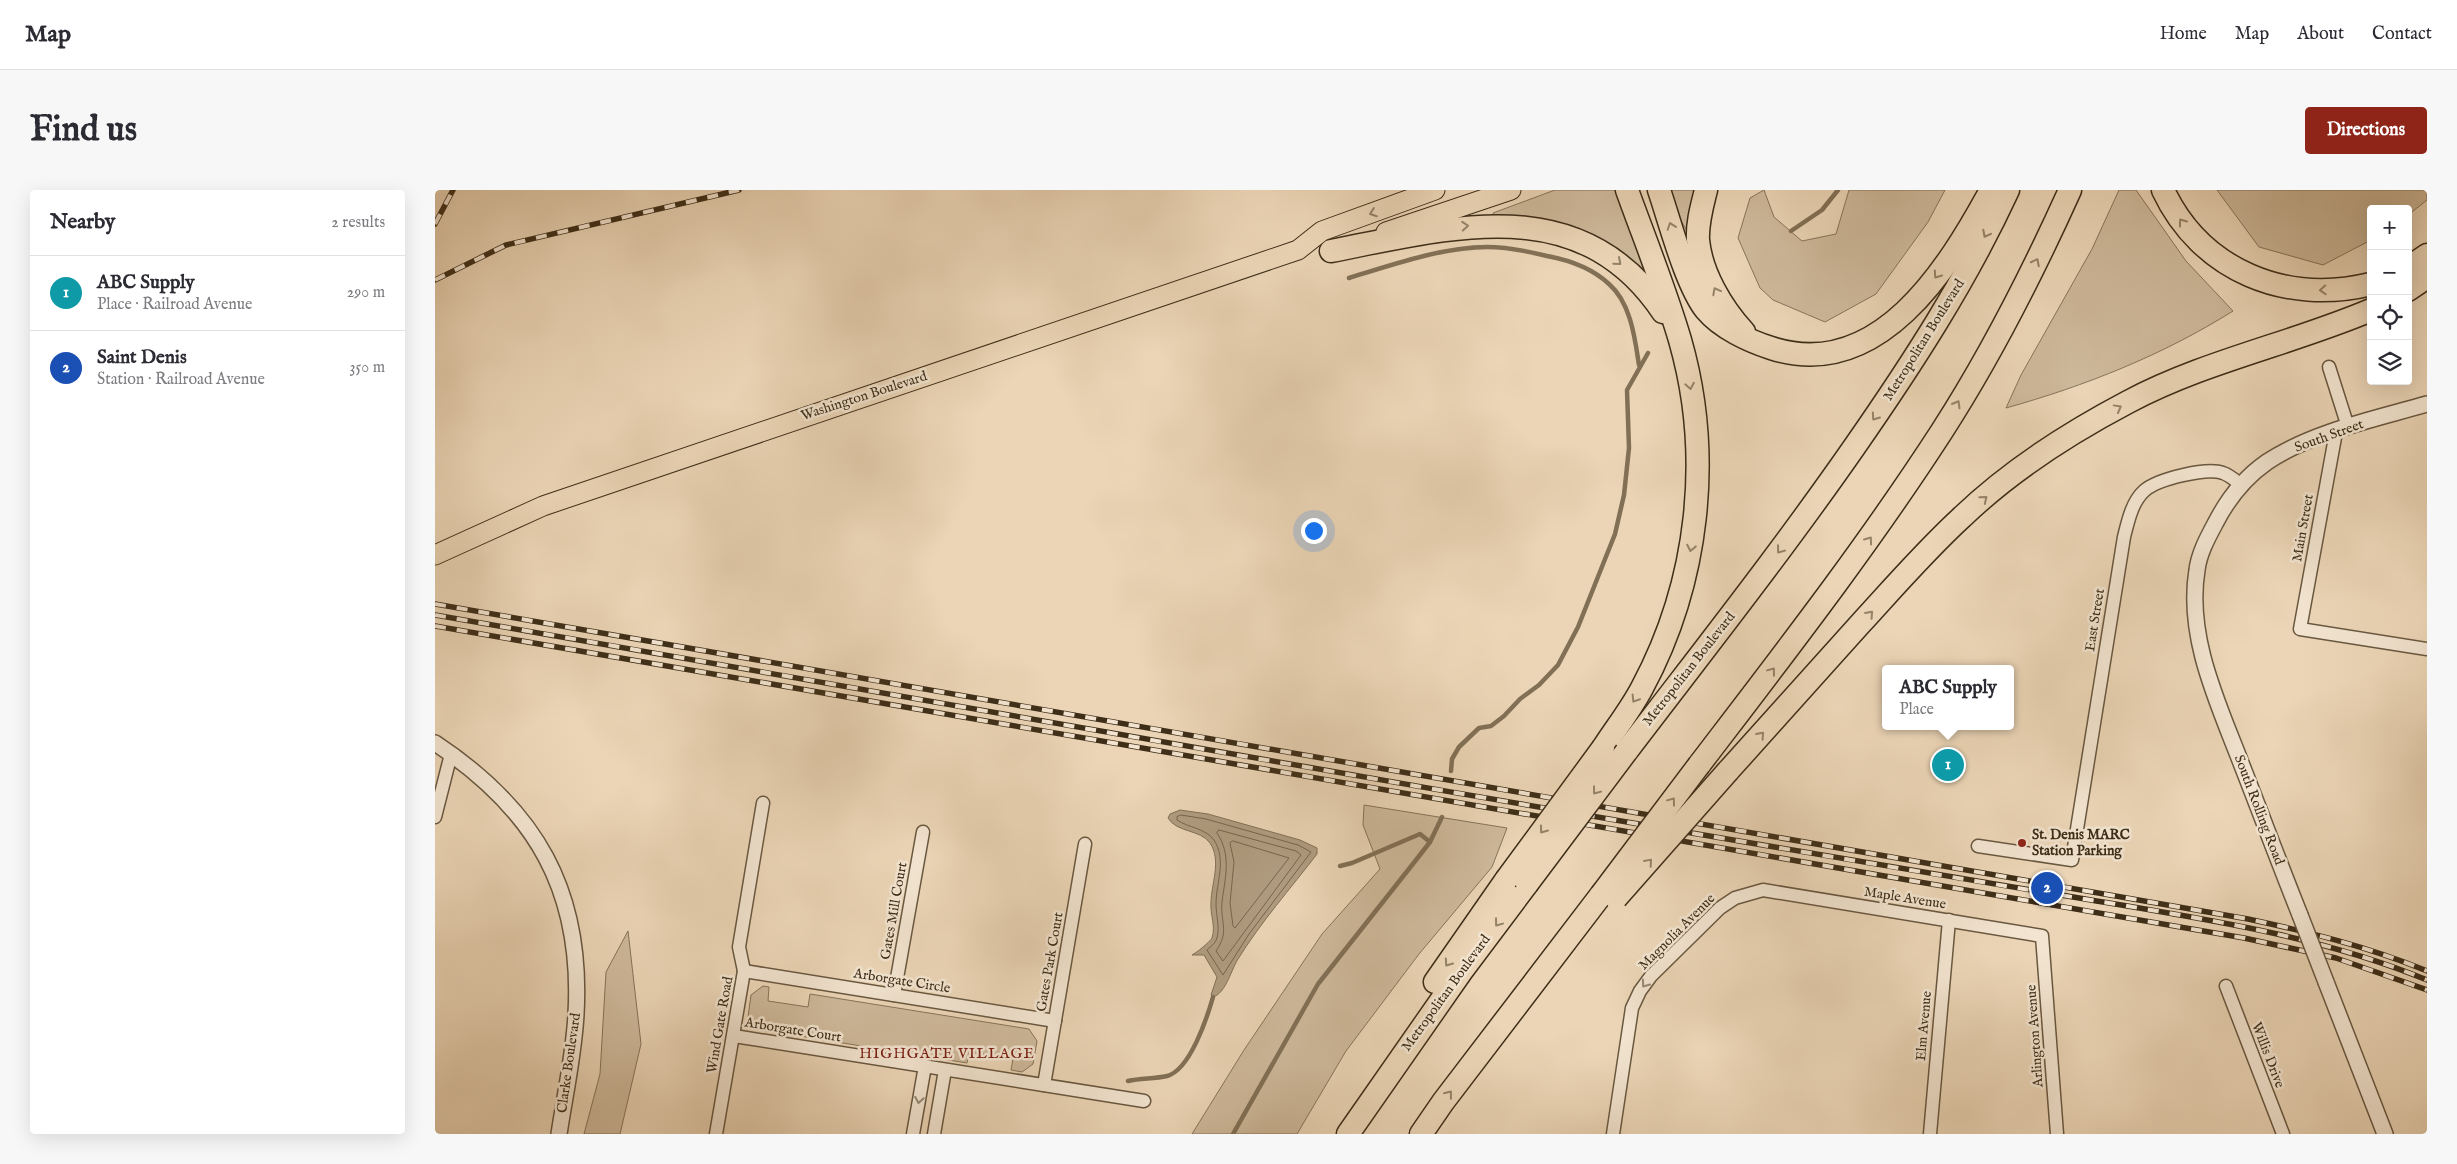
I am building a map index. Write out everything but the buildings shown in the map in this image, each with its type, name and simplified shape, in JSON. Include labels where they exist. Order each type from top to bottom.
[{"type":"highway","points":[[1337,1134],[1382,1057],[1517,882],[1642,688],[1655,661],[1683,585],[1692,542],[1697,496],[1697,444],[1694,408],[1679,338],[1627,190]]},
{"type":"highway","points":[[1659,190],[1694,291],[1702,304],[1719,322],[1755,343],[1786,353],[1831,352],[1860,344],[1884,330],[1906,311],[1929,286],[1991,190]]},
{"type":"highway","points":[[1706,190],[1699,224],[1698,238],[1701,258],[1720,298],[1741,328],[1755,343]]},
{"type":"highway","name":"Metropolitan Boulevard","points":[[1348,1134],[1455,980],[1517,882],[1626,752],[1767,568],[1888,398],[1948,304],[2008,190]]},
{"type":"highway","points":[[1609,897],[1699,765],[1866,544],[1943,429],[2001,329],[2070,190]]},
{"type":"highway","points":[[2163,190],[2170,205],[2190,233],[2212,254],[2246,275],[2277,286],[2310,291],[2348,289],[2367,285]]},
{"type":"highway","points":[[1331,251],[1454,227],[1493,224],[1527,225],[1555,230],[1582,239],[1608,254],[1623,266],[1652,295],[1679,338]]},
{"type":"highway","points":[[2412,265],[2427,255]]},
{"type":"highway","points":[[2412,287],[2427,277]]},
{"type":"highway","points":[[1421,1134],[1489,1043],[1609,897],[1728,771],[1920,559],[1963,516],[2044,453],[2112,411],[2178,379],[2238,356],[2345,321],[2367,312]]},
{"type":"main road","name":"Washington Boulevard","points":[[435,555],[543,506],[644,470],[1297,250],[1322,231],[1435,190]]},
{"type":"main road","name":"Washington Boulevard","points":[[1297,250],[1331,251],[1511,190]]},
{"type":"street","name":"Main Street","points":[[2329,367],[2342,429],[2300,629],[2427,649]]},
{"type":"street","name":"South Street","points":[[2240,484],[2268,462],[2294,448],[2342,429],[2427,404]]},
{"type":"street","name":"East Street","points":[[1979,846],[2072,860],[2123,537],[2132,510],[2145,490],[2155,484],[2191,473],[2223,472],[2240,484]]},
{"type":"street","name":"South Rolling Road","points":[[2240,484],[2207,539],[2197,569],[2194,594],[2195,621],[2200,648],[2223,716],[2385,1134]]},
{"type":"street","name":"Clarke Boulevard","points":[[435,743],[503,797],[545,856],[562,892],[573,933],[577,1012],[559,1134]]},
{"type":"street","points":[[435,816],[451,754]]},
{"type":"street","name":"Wind Gate Road","points":[[716,1134],[744,971],[739,947],[763,803]]},
{"type":"street","name":"Gates Mill Court","points":[[894,995],[923,832]]},
{"type":"street","name":"Gates Park Court","points":[[1044,1085],[1085,844]]},
{"type":"street","name":"Maple Avenue","points":[[1763,890],[2042,936]]},
{"type":"street","name":"Magnolia Avenue","points":[[1613,1134],[1632,1008],[1640,991],[1651,976],[1720,908],[1735,898],[1763,890]]},
{"type":"street","name":"Elm Avenue","points":[[1930,1134],[1949,920]]},
{"type":"street","name":"Arlington Avenue","points":[[2042,936],[2057,1134]]},
{"type":"street","name":"Arborgate Circle","points":[[744,971],[1055,1021]]},
{"type":"street","name":"Willis Drive","points":[[2226,986],[2283,1134]]},
{"type":"street","name":"Arborgate Court","points":[[733,1036],[1145,1101]]},
{"type":"street","points":[[913,1134],[925,1066]]},
{"type":"street","points":[[934,1134],[945,1070]]},
{"type":"shaded area","points":[[1555,190],[1617,190],[1648,277],[1494,217],[1493,213]]},
{"type":"shaded area","points":[[1670,190],[1699,190],[1687,231],[1680,219]]},
{"type":"shaded area","points":[[1764,190],[1774,217],[1802,241],[1836,234],[1849,190],[1945,190],[1928,222],[1876,294],[1825,322],[1773,300],[1760,288],[1738,238],[1750,198]]},
{"type":"shaded area","points":[[2119,190],[2136,190],[2186,261],[2233,311],[2179,342],[2123,368],[2065,390],[2006,408],[2021,375],[2092,249]]},
{"type":"shaded area","points":[[2217,190],[2427,190],[2427,200],[2412,212],[2412,205],[2367,205],[2367,242],[2323,265],[2259,247]]},
{"type":"shaded area","points":[[1364,805],[1507,828],[1492,867],[1419,954],[1346,1051],[1297,1134],[1192,1134],[1244,1050],[1322,934],[1380,869],[1363,825]]},
{"type":"shaded area","points":[[628,931],[641,1044],[620,1134],[584,1134],[600,1074],[606,972]]},
{"type":"shaded area","points":[[763,986],[769,987],[768,1001],[808,1007],[810,994],[1029,1029],[1037,1041],[1033,1064],[1022,1072],[1011,1070],[1013,1059],[969,1052],[967,1063],[756,1029],[748,1017],[751,995]]},
{"type":"water","points":[[1180,810],[1208,814],[1300,840],[1317,848],[1317,854],[1276,905],[1238,959],[1225,986],[1218,995],[1213,997],[1211,995],[1217,977],[1204,955],[1192,955],[1209,942],[1213,934],[1211,896],[1216,865],[1215,857],[1210,843],[1206,839],[1177,826],[1168,818],[1170,814]]},
{"type":"waterway","points":[[1791,231],[1822,210],[1838,190]]},
{"type":"waterway","points":[[1349,278],[1435,253],[1470,248],[1509,249],[1532,252],[1564,260],[1596,274],[1616,292],[1631,322],[1639,365]]},
{"type":"waterway","points":[[1451,771],[1452,759],[1459,747],[1479,728],[1491,726],[1504,716],[1558,665],[1578,627],[1615,534],[1624,495],[1629,448],[1627,390],[1648,353]]},
{"type":"waterway","points":[[1233,1134],[1318,984],[1430,842],[1442,817]]},
{"type":"waterway","points":[[1340,866],[1352,863],[1420,834],[1430,842]]},
{"type":"waterway","points":[[1128,1081],[1167,1076],[1175,1072],[1190,1054],[1207,1017],[1213,997]]},
{"type":"railway","points":[[435,224],[453,190]]},
{"type":"railway","points":[[435,280],[506,245],[739,190]]},
{"type":"railway","points":[[435,604],[2248,919],[2339,941],[2427,971]]},
{"type":"railway","points":[[435,615],[1413,785],[2176,914],[2304,940],[2387,965],[2427,980]]},
{"type":"railway","points":[[435,626],[2244,938],[2336,958],[2427,990]]},
{"type":"place","name":"ABC Supply","points":[[1948,765]]},
{"type":"place","name":"St. Denis MARC Station Parking","points":[[2022,843]]},
{"type":"place","name":"Saint Denis","points":[[2047,888]]},
{"type":"district","name":"HIGHGATE VILLAGE","points":[[947,1053]]}]
